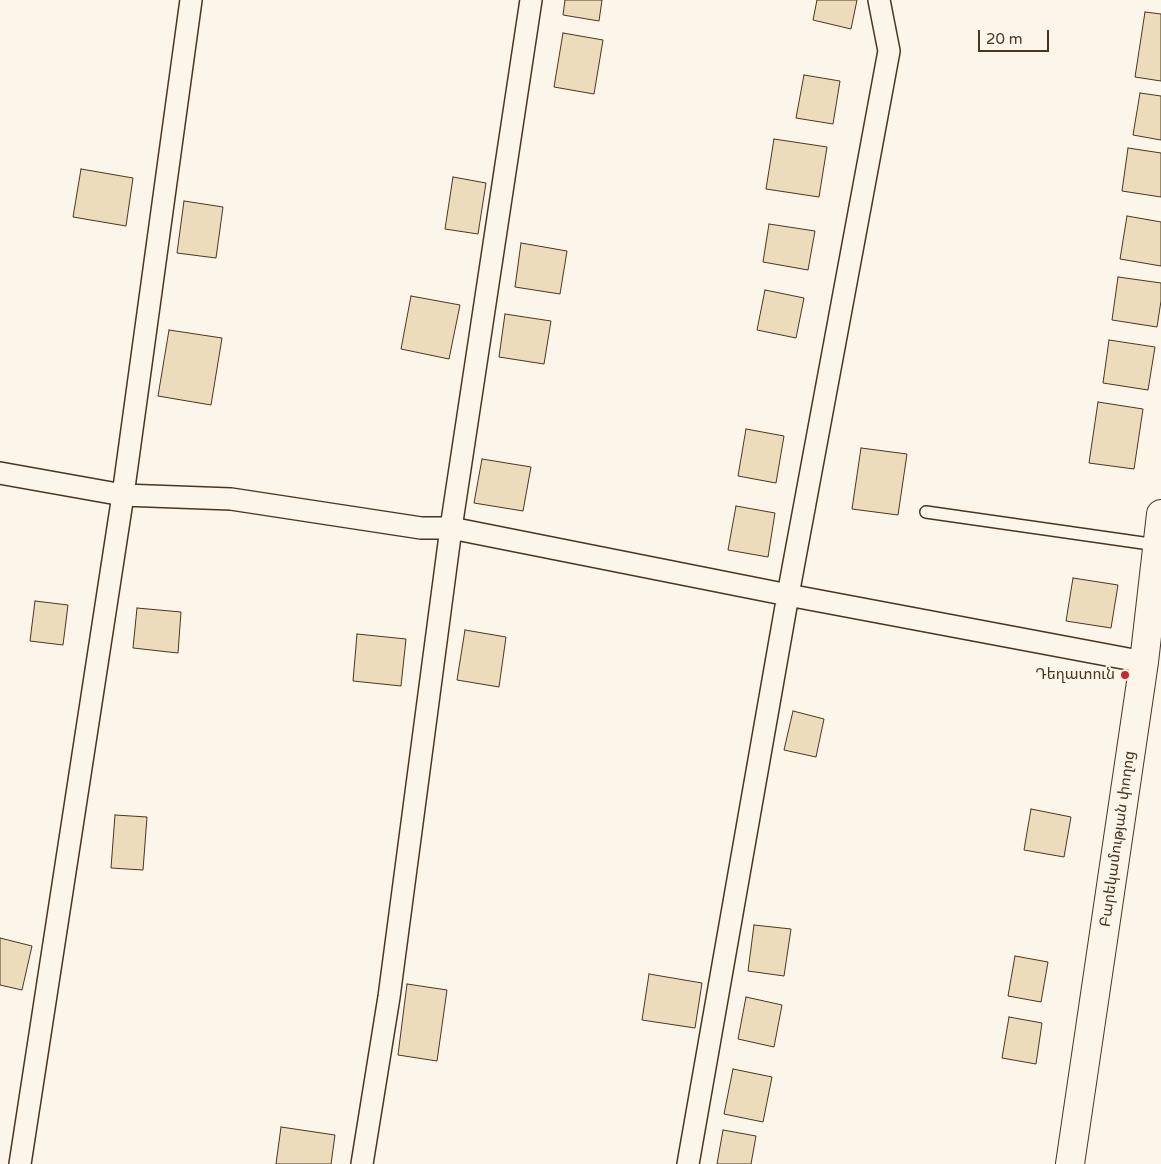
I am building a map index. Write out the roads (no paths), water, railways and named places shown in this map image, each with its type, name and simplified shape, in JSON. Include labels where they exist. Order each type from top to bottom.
[{"type":"main road","name":"Բարեկամության փողոց","points":[[1070,1164],[1144,662],[1161,514]]},
{"type":"street","points":[[20,1164],[123,495],[191,0]]},
{"type":"street","points":[[362,1164],[390,987],[451,528],[531,0]]},
{"type":"street","points":[[688,1164],[788,595],[888,52],[879,0]]},
{"type":"street","points":[[0,472],[123,495],[231,499],[421,528],[451,528],[788,595],[1144,662]]},
{"type":"lane","points":[[926,512],[1157,545]]},
{"type":"place","name":"Դեղատուն","points":[[1125,675]]}]
